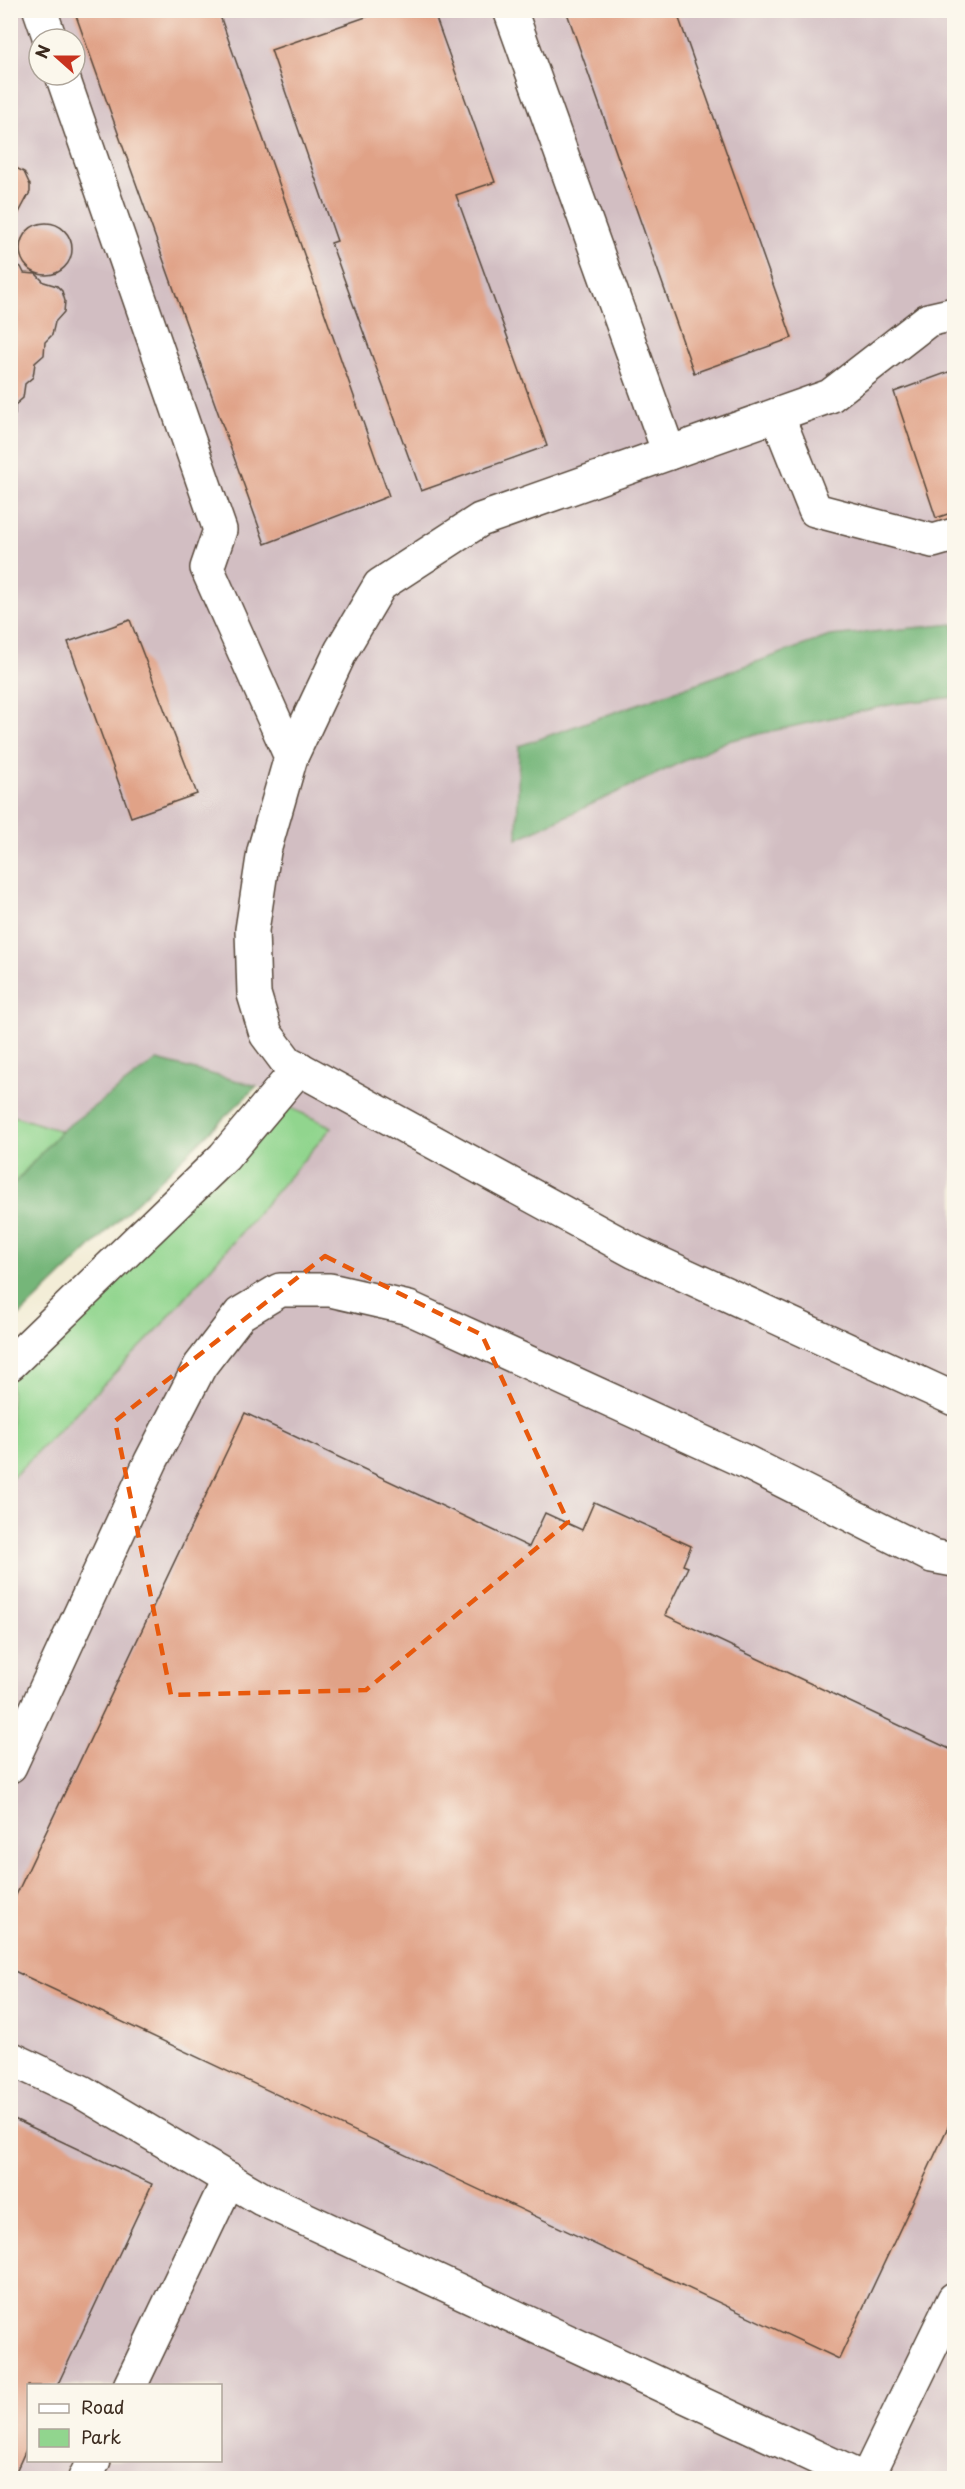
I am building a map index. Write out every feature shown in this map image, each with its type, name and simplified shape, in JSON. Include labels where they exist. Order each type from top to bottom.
[{"type":"lane","points":[[40,10],[46,27]]},
{"type":"lane","points":[[510,10],[669,453]]},
{"type":"lane","points":[[66,87],[220,530],[207,568],[291,757]]},
{"type":"lane","points":[[954,314],[928,320],[830,396],[480,520],[380,585],[341,651],[291,757],[264,851],[252,930],[254,994],[266,1034],[287,1062],[635,1252],[954,1399]]},
{"type":"lane","points":[[777,415],[815,510],[933,541],[954,535]]},
{"type":"lane","points":[[10,1364],[224,1157],[298,1068]]},
{"type":"lane","points":[[10,1766],[151,1461],[200,1366],[240,1314],[280,1290],[330,1290],[409,1308],[746,1462],[932,1556],[954,1560]]},
{"type":"lane","points":[[10,2058],[82,2092],[262,2199],[861,2478]]},
{"type":"lane","points":[[130,2384],[229,2179]]},
{"type":"lane","points":[[867,2478],[954,2299]]},
{"type":"lane","points":[[86,2478],[93,2462]]},
{"type":"highlighted area","points":[[325,1256],[482,1335],[568,1522],[366,1690],[171,1695],[115,1421]]},
{"type":"shaded area","points":[[11,11],[954,11],[954,624],[830,636],[519,746],[517,839],[727,741],[894,704],[954,697],[954,2478],[11,2478],[11,1479],[158,1329],[332,1127],[282,1104],[257,1086],[157,1060],[61,1131],[11,1115]]},
{"type":"green space","points":[[954,624],[954,697],[894,704],[727,741],[517,839],[519,746],[830,636]]},
{"type":"green space","points":[[157,1060],[257,1086],[11,1324],[11,1187],[61,1131]]},
{"type":"green space","points":[[282,1104],[332,1127],[158,1329],[11,1479],[11,1370]]},
{"type":"green space","points":[[11,1115],[61,1131],[11,1187]]},
{"type":"building","points":[[74,10],[218,10],[389,496],[265,544],[87,46],[87,27],[80,27]]},
{"type":"building","points":[[386,10],[433,10],[495,182],[456,195],[547,446],[421,491],[331,243],[337,241],[271,50]]},
{"type":"building","points":[[566,10],[676,10],[792,338],[694,373]]},
{"type":"building","points":[[10,165],[24,172],[30,185],[30,192],[14,222],[11,235]]},
{"type":"building","points":[[46,223],[56,225],[64,231],[70,239],[72,249],[70,259],[64,267],[56,273],[46,275],[36,273],[28,267],[22,259],[20,249],[22,239],[28,231],[36,225]]},
{"type":"building","points":[[10,261],[21,267],[24,273],[36,274],[44,282],[57,286],[62,291],[65,301],[64,312],[55,322],[52,335],[45,342],[44,355],[35,363],[33,377],[25,384],[23,398],[15,405],[15,414],[11,424]]},
{"type":"building","points":[[954,370],[954,512],[936,518],[894,392]]},
{"type":"building","points":[[130,620],[197,794],[131,817],[68,642]]},
{"type":"building","points":[[245,1413],[529,1547],[545,1513],[582,1530],[594,1502],[691,1546],[683,1565],[688,1567],[665,1615],[954,1751],[954,2114],[839,2359],[10,1969],[10,1908]]},
{"type":"building","points":[[10,2117],[152,2184],[58,2384],[27,2384],[27,2447],[13,2478],[10,2478]]}]
